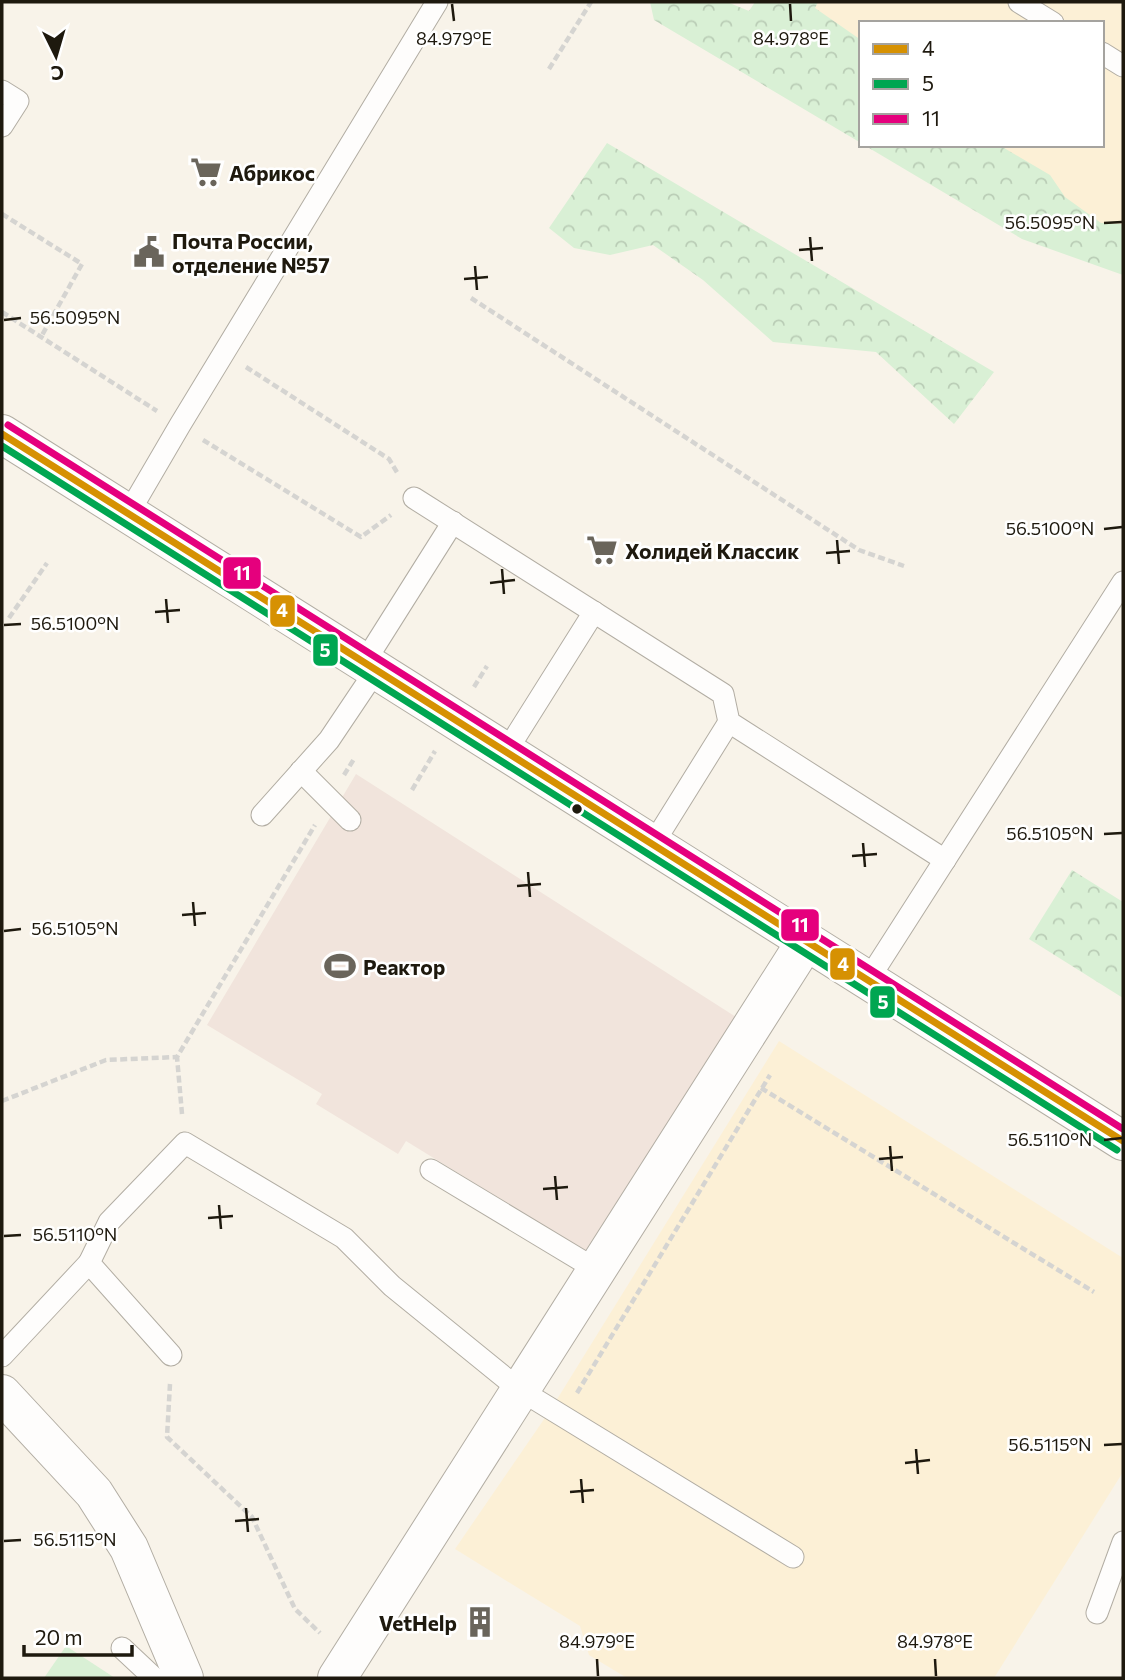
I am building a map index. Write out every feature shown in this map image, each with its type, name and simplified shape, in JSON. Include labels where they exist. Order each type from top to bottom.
[{"type":"main road","points":[[2,434],[1123,1141]]},
{"type":"main road","points":[[343,1669],[806,941]]},
{"type":"main road","points":[[2,1394],[94,1493],[130,1548],[184,1678]]},
{"type":"lane","points":[[128,514],[437,2]]},
{"type":"lane","points":[[1018,2],[1050,21]]},
{"type":"lane","points":[[1104,54],[1123,66]]},
{"type":"lane","points":[[2,91],[18,102],[2,126]]},
{"type":"lane","points":[[414,498],[723,694],[729,722],[653,844]]},
{"type":"lane","points":[[262,815],[329,740],[453,522]]},
{"type":"lane","points":[[868,980],[1123,582]]},
{"type":"lane","points":[[506,752],[594,612]]},
{"type":"lane","points":[[729,722],[946,860]]},
{"type":"lane","points":[[301,771],[350,820]]},
{"type":"lane","points":[[2,1356],[89,1263],[109,1222],[185,1143],[344,1238],[392,1286],[520,1390],[793,1557]]},
{"type":"lane","points":[[431,1170],[597,1270]]},
{"type":"lane","points":[[89,1263],[171,1354]]},
{"type":"lane","points":[[1097,1613],[1123,1542]]},
{"type":"lane","points":[[122,1648],[154,1678]]},
{"type":"path","points":[[549,69],[591,2]]},
{"type":"path","points":[[2,214],[82,264],[41,337]]},
{"type":"path","points":[[471,298],[859,550],[904,566]]},
{"type":"path","points":[[223,353],[388,459],[414,498]]},
{"type":"path","points":[[9,618],[47,563]]},
{"type":"path","points":[[474,687],[487,666]]},
{"type":"path","points":[[412,790],[434,752]]},
{"type":"path","points":[[185,1143],[177,1056],[356,756]]},
{"type":"path","points":[[2,1101],[106,1060],[177,1056]]},
{"type":"path","points":[[753,1084],[1094,1292]]},
{"type":"path","points":[[563,1416],[761,1088]]},
{"type":"path","points":[[171,1354],[167,1437],[252,1517],[295,1609],[343,1669]]},
{"type":"shaded area","points":[[793,2],[1123,2],[1123,246],[967,147],[1104,147],[1104,21],[859,21],[859,78]]},
{"type":"shaded area","points":[[356,774],[736,1017],[585,1251],[406,1141],[398,1154],[316,1104],[322,1094],[207,1025]]},
{"type":"shaded area","points":[[779,1041],[1123,1258],[1123,1472],[994,1678],[627,1678],[589,1655],[580,1626],[455,1549],[551,1409]]},
{"type":"green space","points":[[650,2],[727,2],[749,11],[755,2],[818,2],[815,8],[859,39],[859,142],[654,20]]},
{"type":"green space","points":[[607,143],[994,372],[954,424],[876,352],[773,342],[703,280],[653,245],[610,255],[574,248],[549,228]]},
{"type":"green space","points":[[867,147],[1002,147],[1050,175],[1065,197],[1101,223],[1123,224],[1123,275],[1022,239]]},
{"type":"green space","points":[[1072,870],[1123,902],[1123,998],[1029,939]]},
{"type":"green space","points":[[66,1646],[115,1678],[44,1678]]},
{"type":"transit line","name":"11","points":[[8,425],[1123,1129]]},
{"type":"transit line","name":"4","points":[[2,434],[1123,1141]]},
{"type":"transit line","name":"5","points":[[2,446],[1117,1150]]},
{"type":"place","name":"Абрикос","points":[[206,172]]},
{"type":"place","name":"Почта России, отделение №57","points":[[149,252]]},
{"type":"place","name":"Холидей Классик","points":[[602,550]]},
{"type":"place","name":"Реактор","points":[[340,966]]},
{"type":"place","name":"VetHelp","points":[[480,1622]]}]
